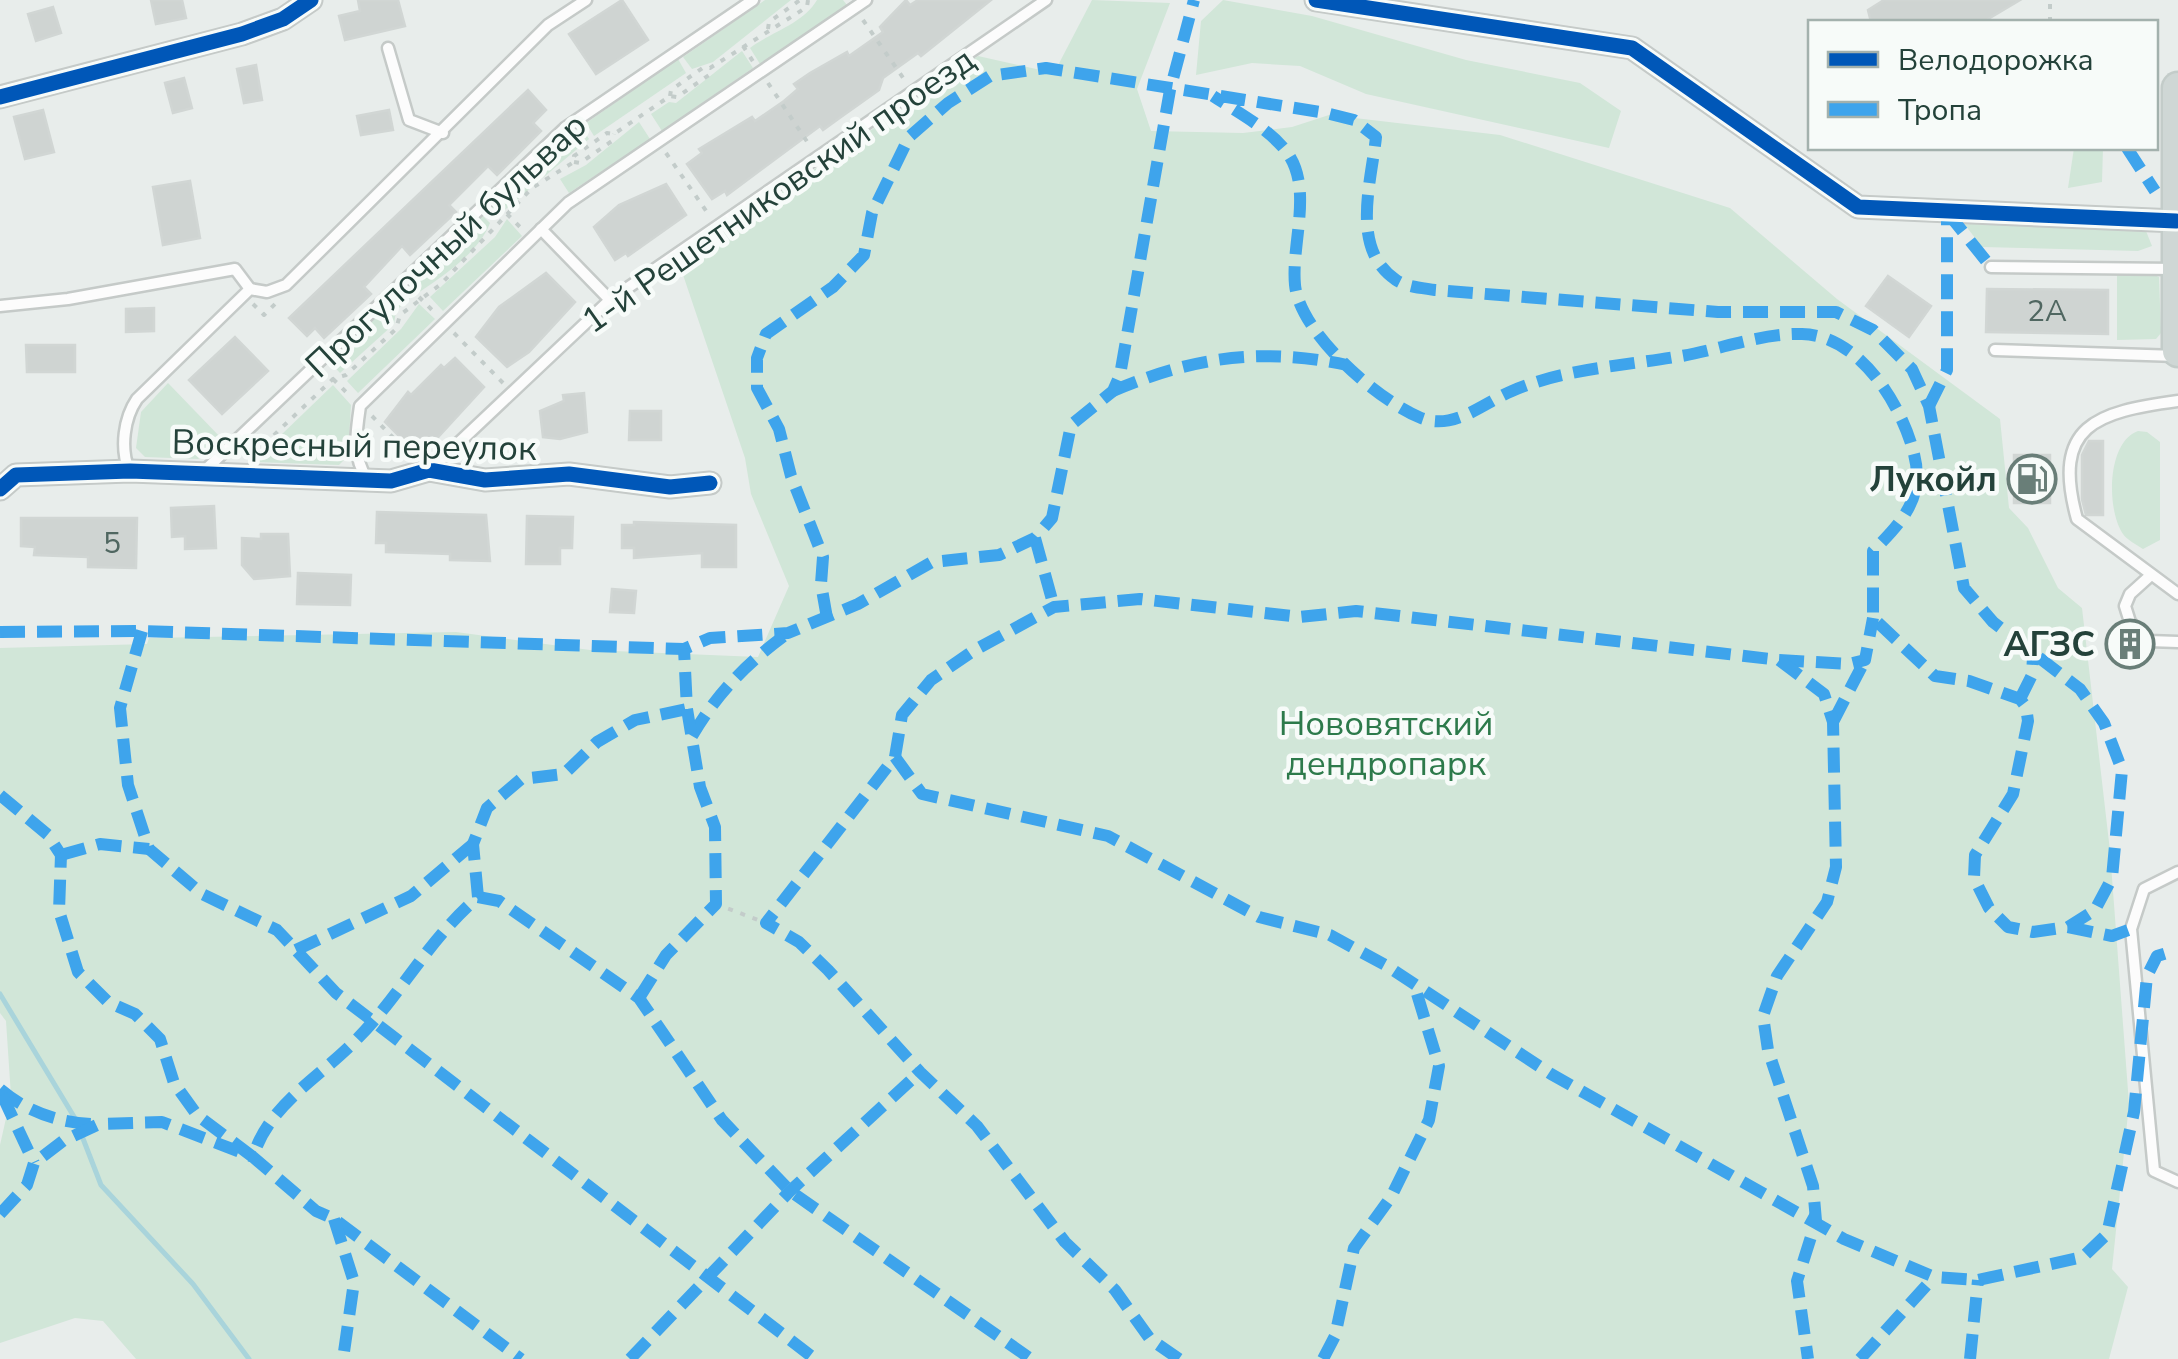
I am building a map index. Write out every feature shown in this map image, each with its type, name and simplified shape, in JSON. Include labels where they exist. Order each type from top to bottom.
[{"type":"main road","points":[[2178,88],[2178,354]]},
{"type":"street","points":[[0,97],[242,34],[283,19],[312,0]]},
{"type":"street","points":[[1316,0],[1362,3],[1632,48],[1858,207],[2176,221]]},
{"type":"street","name":"Воскресный переулок","points":[[5,478],[130,472],[368,480],[411,478],[425,468],[485,480],[569,474],[670,488],[710,483]]},
{"type":"lane","points":[[130,472],[123,455],[129,410],[250,295],[286,285],[548,26],[586,0]]},
{"type":"lane","name":"Прогулочный бульвар","points":[[202,474],[565,128],[754,0]]},
{"type":"lane","name":"1-й Решетниковский проезд","points":[[425,468],[513,393],[610,300],[713,222],[818,157],[1046,0]]},
{"type":"lane","name":"Прогулочный бульвар","points":[[368,480],[358,465],[366,409],[444,323],[531,238],[568,203],[760,72],[869,4]]},
{"type":"lane","points":[[388,48],[409,120],[443,134]]},
{"type":"lane","points":[[541,229],[610,300]]},
{"type":"lane","points":[[1992,267],[2176,269]]},
{"type":"lane","points":[[0,306],[68,299],[234,269],[250,295]]},
{"type":"lane","points":[[1995,350],[2178,354]]},
{"type":"lane","points":[[2178,401],[2140,406],[2097,420],[2082,430],[2070,453],[2078,519],[2178,594]]},
{"type":"lane","points":[[2151,576],[2125,606],[2130,622],[2149,641],[2178,642]]},
{"type":"lane","points":[[2178,872],[2144,889],[2131,929],[2154,1172],[2178,1182]]},
{"type":"path","points":[[869,4],[860,16],[913,92]]},
{"type":"path","points":[[742,46],[818,157]]},
{"type":"path","points":[[641,116],[713,222],[724,207]]},
{"type":"path","points":[[507,214],[531,238]]},
{"type":"path","points":[[250,295],[264,315],[278,301]]},
{"type":"path","points":[[419,298],[513,393]]},
{"type":"path","points":[[333,379],[425,468]]},
{"type":"path","points":[[366,409],[367,423]]},
{"type":"path","points":[[716,904],[766,923]]},
{"type":"green space","points":[[765,0],[791,0],[713,62],[692,69],[683,57]]},
{"type":"green space","points":[[817,0],[843,0],[847,5],[760,64],[750,48],[795,22]]},
{"type":"green space","name":"Нововятский дендропарк","points":[[1092,0],[1170,3],[1137,89],[1151,131],[1243,133],[1292,127],[1329,115],[1500,135],[1730,208],[1837,299],[2000,419],[2009,508],[2028,528],[2058,588],[2082,608],[2110,851],[2129,1104],[2112,1269],[2128,1287],[2109,1359],[136,1359],[103,1321],[75,1318],[0,1343],[0,1145],[11,1096],[6,1021],[0,1013],[0,648],[147,644],[149,638],[456,632],[590,650],[758,657],[789,586],[751,494],[745,458],[679,263],[978,56],[1054,73]]},
{"type":"green space","points":[[1223,0],[1312,16],[1466,60],[1580,83],[1621,111],[1609,148],[1366,94],[1300,66],[1252,63],[1196,75],[1201,21]]},
{"type":"green space","points":[[742,51],[753,68],[662,131],[651,114],[669,102],[676,103]]},
{"type":"green space","points":[[678,59],[686,73],[594,136],[586,123]]},
{"type":"green space","points":[[639,122],[650,139],[569,193],[560,179],[586,165]]},
{"type":"green space","points":[[580,126],[589,139],[494,219],[487,212]]},
{"type":"green space","points":[[2074,150],[2103,150],[2102,182],[2068,188]]},
{"type":"green space","points":[[482,215],[490,223],[476,246],[456,266],[409,299],[402,292]]},
{"type":"green space","points":[[507,219],[522,236],[443,311],[430,297],[495,237]]},
{"type":"green space","points":[[1962,221],[2134,227],[2146,231],[2152,246],[2138,251],[1982,247]]},
{"type":"green space","points":[[2117,272],[2148,272],[2159,277],[2161,333],[2156,339],[2117,340]]},
{"type":"green space","points":[[398,295],[404,303],[396,311],[394,324],[340,373],[329,361]]},
{"type":"green space","points":[[419,304],[435,319],[358,393],[347,381],[401,329]]},
{"type":"green space","points":[[168,383],[222,439],[198,459],[145,457],[136,448],[141,412]]},
{"type":"green space","points":[[333,385],[351,405],[348,456],[339,465],[253,462]]},
{"type":"green space","points":[[2138,431],[2147,432],[2160,442],[2160,540],[2143,549],[2123,534],[2112,493],[2120,448]]},
{"type":"building","points":[[151,0],[182,0],[186,18],[156,24]]},
{"type":"building","points":[[358,0],[398,0],[405,26],[345,40],[339,16],[360,11]]},
{"type":"building","points":[[622,0],[648,40],[596,74],[569,34]]},
{"type":"building","points":[[906,0],[910,5],[918,0],[991,0],[921,56],[918,53],[883,78],[879,90],[823,130],[820,126],[727,195],[725,191],[712,199],[687,164],[702,153],[699,149],[752,117],[755,121],[798,89],[794,84],[847,52],[849,56],[883,32],[880,27]]},
{"type":"building","points":[[1884,0],[2020,0],[1986,20],[1870,20],[1868,10]]},
{"type":"building","points":[[53,7],[61,33],[36,41],[28,14]]},
{"type":"building","points":[[256,65],[262,100],[244,103],[237,69]]},
{"type":"building","points":[[184,78],[192,108],[173,113],[165,83]]},
{"type":"building","points":[[528,90],[546,110],[533,123],[541,131],[497,175],[488,166],[449,205],[456,212],[410,255],[402,246],[364,287],[371,294],[324,338],[315,328],[307,336],[289,318]]},
{"type":"building","points":[[43,110],[54,152],[25,159],[14,117]]},
{"type":"building","points":[[389,110],[393,130],[361,135],[357,116]]},
{"type":"building","points":[[190,181],[200,238],[163,245],[153,187]]},
{"type":"building","points":[[666,184],[686,215],[628,256],[626,253],[615,260],[594,227],[619,205]]},
{"type":"building","points":[[546,273],[575,302],[529,352],[507,367],[476,337],[499,307]]},
{"type":"building","points":[[1888,276],[1931,306],[1909,337],[1866,306]]},
{"type":"building","points":[[1987,289],[2108,290],[2108,334],[1986,332]]},
{"type":"building","points":[[154,308],[154,331],[126,332],[126,309]]},
{"type":"building","points":[[235,337],[268,371],[222,414],[189,380]]},
{"type":"building","points":[[26,345],[75,345],[75,372],[27,372]]},
{"type":"building","points":[[455,358],[484,387],[430,446],[427,443],[416,453],[385,422],[408,392],[411,395],[441,365],[444,368]]},
{"type":"building","points":[[584,393],[587,432],[560,439],[543,437],[540,411],[564,401],[563,395]]},
{"type":"building","points":[[630,411],[661,411],[661,440],[629,440]]},
{"type":"building","points":[[2089,441],[2103,441],[2103,515],[2086,515],[2082,499],[2082,455]]},
{"type":"building","name":"Лукойл","points":[[2014,455],[2050,455],[2050,503],[2014,503]]},
{"type":"building","points":[[214,506],[216,548],[185,549],[185,536],[172,537],[171,508]]},
{"type":"building","points":[[377,512],[486,515],[490,561],[450,560],[450,554],[386,552],[386,543],[376,543]]},
{"type":"building","points":[[527,516],[573,517],[572,548],[560,548],[560,564],[526,564]]},
{"type":"building","points":[[21,518],[137,518],[136,568],[88,567],[88,557],[34,555],[35,547],[21,546]]},
{"type":"building","points":[[622,525],[736,525],[736,567],[702,567],[702,553],[634,558],[634,548],[622,548]]},
{"type":"building","points":[[261,534],[288,534],[290,576],[254,579],[242,565],[242,538],[261,539]]},
{"type":"building","points":[[298,573],[351,575],[350,605],[297,604]]},
{"type":"building","points":[[612,589],[636,591],[634,613],[610,612]]},
{"type":"waterway","points":[[0,994],[76,1120]]},
{"type":"waterway","points":[[82,1136],[101,1185],[193,1284],[249,1359]]},
{"type":"marked path","points":[[0,632],[142,631],[684,649],[710,638],[788,633],[858,604],[932,562],[999,555],[1035,538],[1052,518],[1071,425],[1113,391],[1120,375],[1170,90],[1194,0]]},
{"type":"marked path","points":[[827,618],[821,584],[823,557],[791,476],[779,429],[757,388],[757,358],[766,334],[833,287],[864,255],[872,213],[909,137],[948,103],[990,76],[1046,68],[1326,113],[1354,120],[1376,137],[1368,195],[1368,234],[1382,267],[1400,282],[1435,290],[1718,312],[1836,312],[1873,330],[1912,369],[1929,406],[1964,588],[1993,622],[2080,689],[2104,723],[2122,770],[2112,878],[2095,910],[2068,927],[2033,932],[2008,927],[1989,908],[1974,878],[1975,855],[2013,794],[2028,721],[2026,707],[2020,699],[1969,681],[1935,676],[1873,618],[1873,551],[1909,507],[1917,469],[1899,415],[1875,376],[1859,359],[1823,337],[1770,336],[1551,378],[1512,391],[1457,418],[1421,418],[1363,381],[1311,323],[1295,285],[1300,198],[1294,165],[1270,135],[1213,96]]},
{"type":"marked path","points":[[2128,150],[2155,191]]},
{"type":"marked path","points":[[1947,212],[1991,267]]},
{"type":"marked path","points":[[1929,406],[1947,370],[1947,212]]},
{"type":"marked path","points":[[1113,391],[1171,370],[1228,358],[1285,357],[1347,365]]},
{"type":"marked path","points":[[1035,538],[1054,607]]},
{"type":"marked path","points":[[1179,1359],[1150,1339],[1115,1290],[1065,1242],[977,1126],[920,1072],[799,942],[766,923],[895,757],[902,715],[931,680],[973,651],[1054,607],[1140,599],[1300,617],[1356,611],[1779,660],[1824,694],[1833,722],[1836,867],[1827,902],[1777,976],[1763,1016],[1768,1050],[1813,1186],[1816,1221],[1797,1281],[1808,1359]]},
{"type":"marked path","points":[[1779,660],[1849,664],[1865,660],[1873,618]]},
{"type":"marked path","points":[[142,631],[120,708],[128,785],[149,849],[202,894],[277,930],[336,993],[815,1359]]},
{"type":"marked path","points":[[692,736],[734,679],[788,633]]},
{"type":"marked path","points":[[639,998],[666,955],[716,904],[715,827],[700,787],[687,709],[684,649]]},
{"type":"marked path","points":[[2020,699],[2032,675],[2033,657]]},
{"type":"marked path","points":[[1833,722],[1865,660]]},
{"type":"marked path","points":[[478,897],[473,844],[487,808],[521,779],[564,774],[597,742],[635,720],[687,709]]},
{"type":"marked path","points":[[895,757],[922,794],[1108,836],[1259,917],[1330,935],[1387,966],[1551,1074],[1844,1239],[1934,1277],[1978,1280],[2083,1257],[2107,1234],[2134,1112],[2147,976],[2157,956],[2170,952]]},
{"type":"marked path","points":[[0,795],[48,835],[61,855],[59,911],[78,972],[108,1002],[135,1014],[160,1039],[174,1083],[197,1115],[253,1157],[260,1139],[282,1108],[370,1025],[443,933],[478,897]]},
{"type":"marked path","points":[[61,855],[100,844],[149,849]]},
{"type":"marked path","points":[[296,950],[411,896],[473,844]]},
{"type":"marked path","points":[[478,897],[499,901],[639,998],[722,1120],[790,1191],[1031,1359]]},
{"type":"marked path","points":[[2068,927],[2112,936],[2131,929]]},
{"type":"marked path","points":[[1323,1359],[1335,1336],[1354,1248],[1391,1197],[1429,1120],[1439,1066],[1414,984]]},
{"type":"marked path","points":[[630,1359],[790,1191],[920,1072]]},
{"type":"marked path","points":[[0,1089],[44,1115],[94,1124]]},
{"type":"marked path","points":[[2,1095],[34,1163]]},
{"type":"marked path","points":[[0,1214],[27,1185],[34,1163],[63,1141],[99,1124],[162,1122],[253,1157],[316,1211],[334,1219],[521,1359]]},
{"type":"marked path","points":[[334,1219],[354,1282],[343,1359]]},
{"type":"marked path","points":[[1860,1359],[1934,1277]]},
{"type":"marked path","points":[[1970,1359],[1978,1280]]},
{"type":"cycle path","points":[[0,97],[242,34],[283,19],[311,0]]},
{"type":"cycle path","points":[[1316,0],[1632,48],[1858,207],[2176,221]]},
{"type":"cycle path","points":[[0,489],[16,475],[130,471],[391,481],[429,470],[485,480],[569,474],[670,487],[710,483]]},
{"type":"place","name":"Лукойл","points":[[2032,479]]},
{"type":"place","name":"АГЗС","points":[[2130,644]]}]
